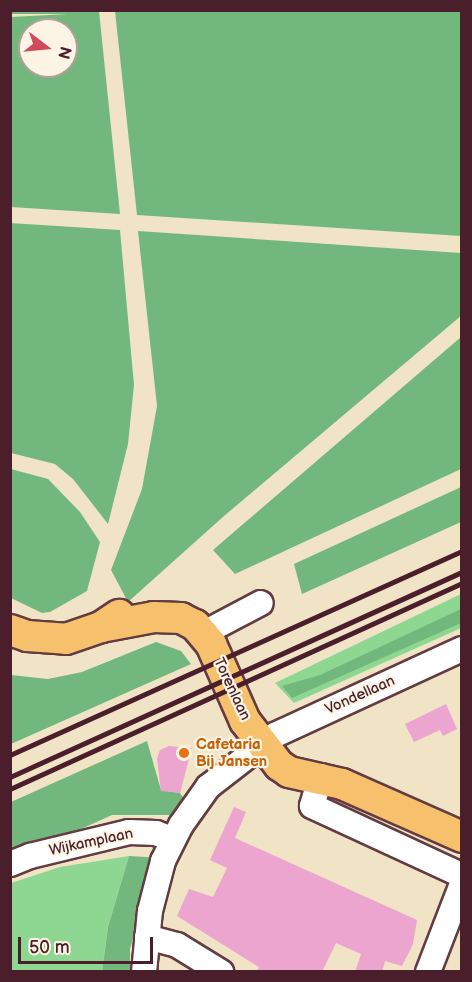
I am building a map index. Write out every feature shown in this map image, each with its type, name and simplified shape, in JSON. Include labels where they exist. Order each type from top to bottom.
[{"type":"main road","points":[[10,630],[27,636],[66,639],[101,627],[170,617],[181,618],[211,629]]},
{"type":"main road","name":"Torenlaan","points":[[211,629],[268,740],[290,772],[321,776],[462,837]]},
{"type":"street","points":[[211,629],[261,603]]},
{"type":"street","name":"Vondellaan","points":[[268,740],[462,649]]},
{"type":"street","points":[[144,972],[147,937],[157,883],[173,840],[208,787],[268,740]]},
{"type":"street","points":[[321,776],[312,806],[458,878],[428,972]]},
{"type":"street","name":"Wijkamplaan","points":[[10,864],[30,856],[129,832],[156,833],[173,840]]},
{"type":"street","points":[[147,937],[177,945],[220,972]]},
{"type":"green space","points":[[10,11],[99,11],[120,214],[11,207],[11,17],[68,14],[11,14]]},
{"type":"green space","points":[[115,11],[461,11],[461,236],[137,215]]},
{"type":"green space","points":[[10,223],[120,230],[134,385],[128,444],[108,524],[73,479],[55,464],[11,453]]},
{"type":"green space","points":[[138,231],[461,253],[462,315],[224,516],[128,602],[111,570],[142,489],[157,406]]},
{"type":"green space","points":[[461,337],[461,469],[235,574],[213,550]]},
{"type":"green space","points":[[11,469],[48,479],[80,512],[100,542],[87,591],[50,612],[42,613],[11,598]]},
{"type":"green space","points":[[461,487],[461,522],[302,594],[294,564]]},
{"type":"green space","points":[[461,594],[461,628],[294,703],[275,683]]},
{"type":"green space","points":[[461,609],[461,623],[292,698],[282,686],[320,675]]},
{"type":"green space","points":[[156,642],[181,651],[191,664],[11,744],[11,675],[48,679],[82,672]]},
{"type":"green space","points":[[147,741],[161,790],[180,793],[184,799],[176,815],[112,815],[50,843],[11,855],[11,802]]},
{"type":"green space","points":[[129,856],[108,927],[102,971],[11,972],[11,883],[60,867]]},
{"type":"green space","points":[[129,856],[162,858],[149,884],[130,949],[130,971],[102,972],[108,927]]},
{"type":"building","points":[[446,704],[457,729],[443,736],[440,730],[414,742],[405,724]]},
{"type":"building","points":[[169,746],[192,748],[180,793],[161,791],[157,759],[160,750]]},
{"type":"building","points":[[234,807],[246,812],[235,838],[417,920],[413,944],[402,966],[385,961],[382,972],[355,972],[361,954],[336,943],[322,972],[257,972],[259,967],[177,916],[189,889],[213,897],[227,868],[210,860]]},
{"type":"railway","points":[[10,755],[462,551]]},
{"type":"railway","points":[[10,777],[462,572]]},
{"type":"railway","points":[[10,789],[462,583]]},
{"type":"place","name":"Cafetaria Bij Jansen","points":[[184,753]]}]
